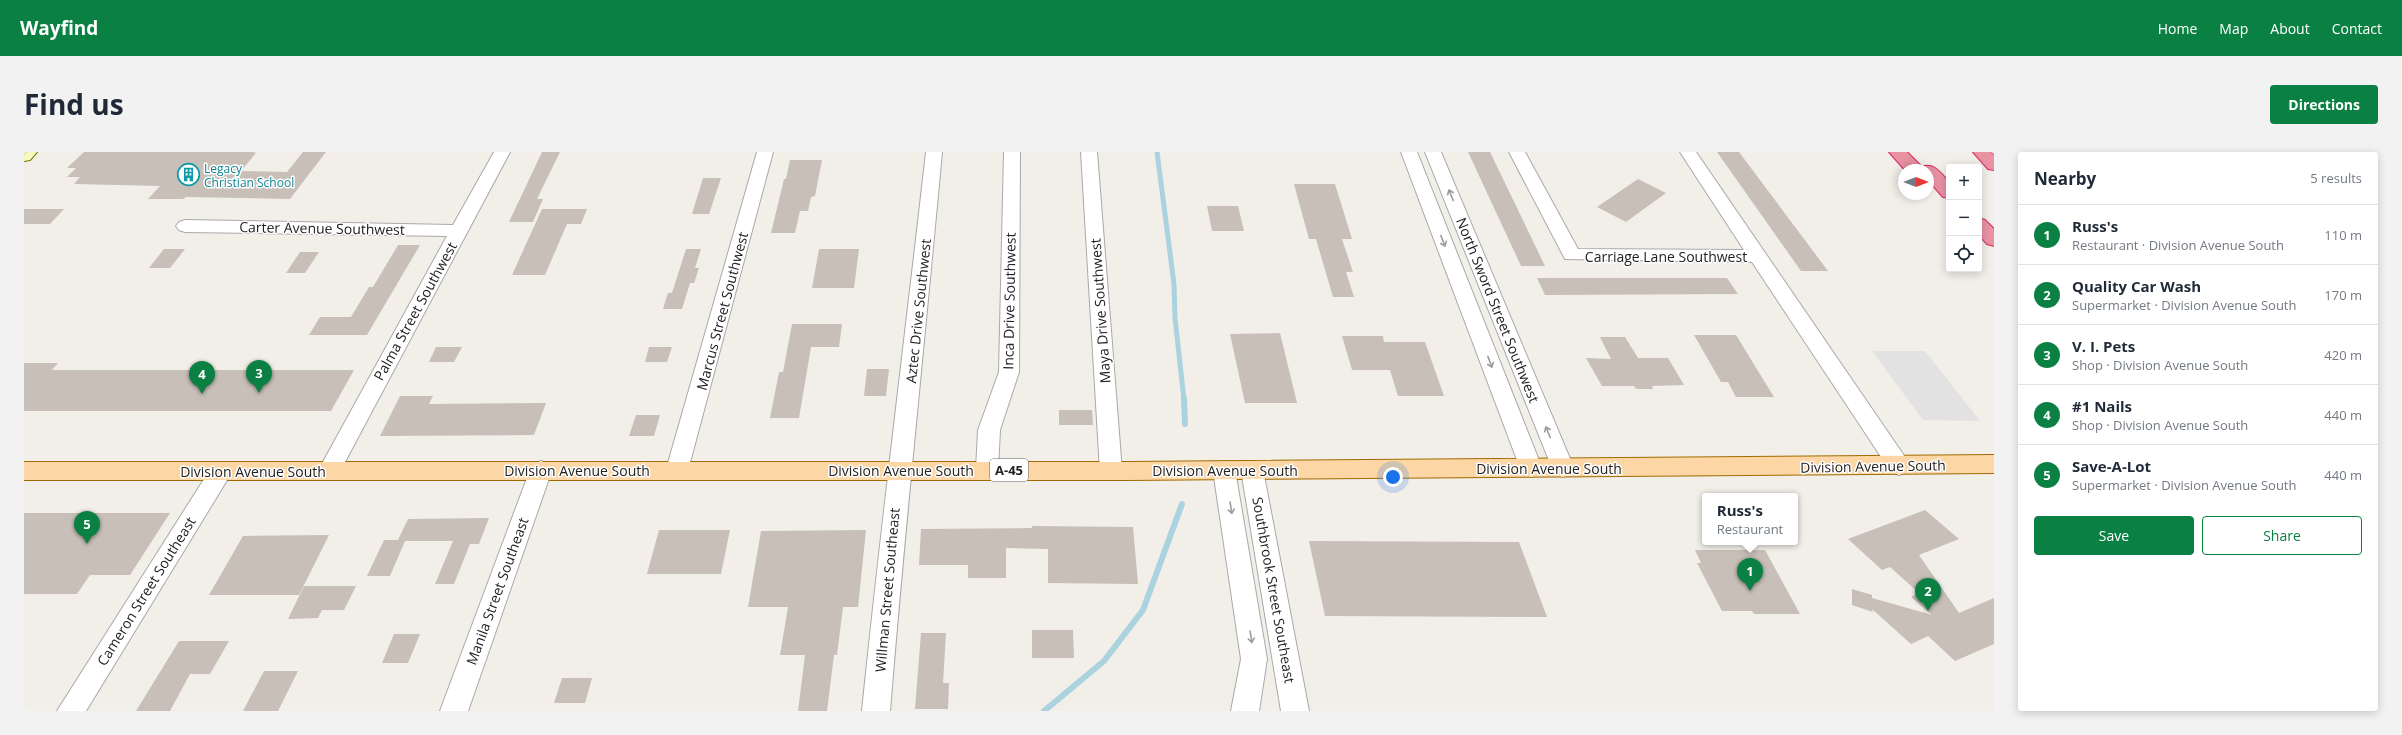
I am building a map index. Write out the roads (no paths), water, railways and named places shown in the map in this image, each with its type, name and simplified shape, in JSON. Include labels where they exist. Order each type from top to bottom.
[{"type":"highway","points":[[1897,152],[1909,164]]},
{"type":"highway","points":[[1911,152],[1922,164]]},
{"type":"highway","points":[[1981,152],[1994,165]]},
{"type":"highway","points":[[1934,177],[1946,190]]},
{"type":"highway","points":[[1934,189],[1946,201]]},
{"type":"main road","points":[[24,156],[29,152]]},
{"type":"main road","name":"Division Avenue South","points":[[24,471],[1111,471],[1899,466],[1994,464]]},
{"type":"street","name":"Palma Street Southwest","points":[[329,471],[502,152]]},
{"type":"street","name":"Marcus Street Southwest","points":[[677,470],[764,152]]},
{"type":"street","name":"Aztec Drive Southwest","points":[[901,470],[934,152]]},
{"type":"street","name":"Inca Drive Southwest","points":[[987,470],[989,430],[1009,372],[1012,152]]},
{"type":"street","name":"Maya Drive Southwest","points":[[1089,152],[1111,471]]},
{"type":"street","name":"North Sword Street Southwest","points":[[1409,152],[1531,468]]},
{"type":"street","name":"North Sword Street Southwest","points":[[1433,152],[1563,468]]},
{"type":"street","name":"Carriage Lane Southwest","points":[[1517,152],[1572,255],[1758,256]]},
{"type":"street","name":"Carriage Lane Southwest","points":[[1688,152],[1899,466]]},
{"type":"street","name":"Carter Avenue Southwest","points":[[185,226],[459,231]]},
{"type":"street","name":"Manila Street Southeast","points":[[454,711],[541,470]]},
{"type":"street","name":"Willman Street Southeast","points":[[876,711],[894,512],[901,470]]},
{"type":"street","points":[[1224,470],[1254,659],[1245,711]]},
{"type":"street","name":"Southbrook Street Southeast","points":[[1252,470],[1295,711]]},
{"type":"street","name":"Cameron Street Southeast","points":[[71,711],[221,471]]},
{"type":"waterway","points":[[1157,152],[1174,284],[1175,318],[1184,400]]},
{"type":"waterway","points":[[1184,399],[1185,424]]},
{"type":"waterway","points":[[1044,711],[1104,661],[1143,610],[1182,504]]},
{"type":"place","name":"Legacy Christian School","points":[[189,175]]},
{"type":"place","name":"V. I. Pets","points":[[259,393]]},
{"type":"place","name":"#1 Nails","points":[[202,394]]},
{"type":"place","name":"Save-A-Lot","points":[[87,544]]},
{"type":"place","name":"Russ's","points":[[1750,591]]},
{"type":"place","name":"Quality Car Wash","points":[[1928,611]]}]
